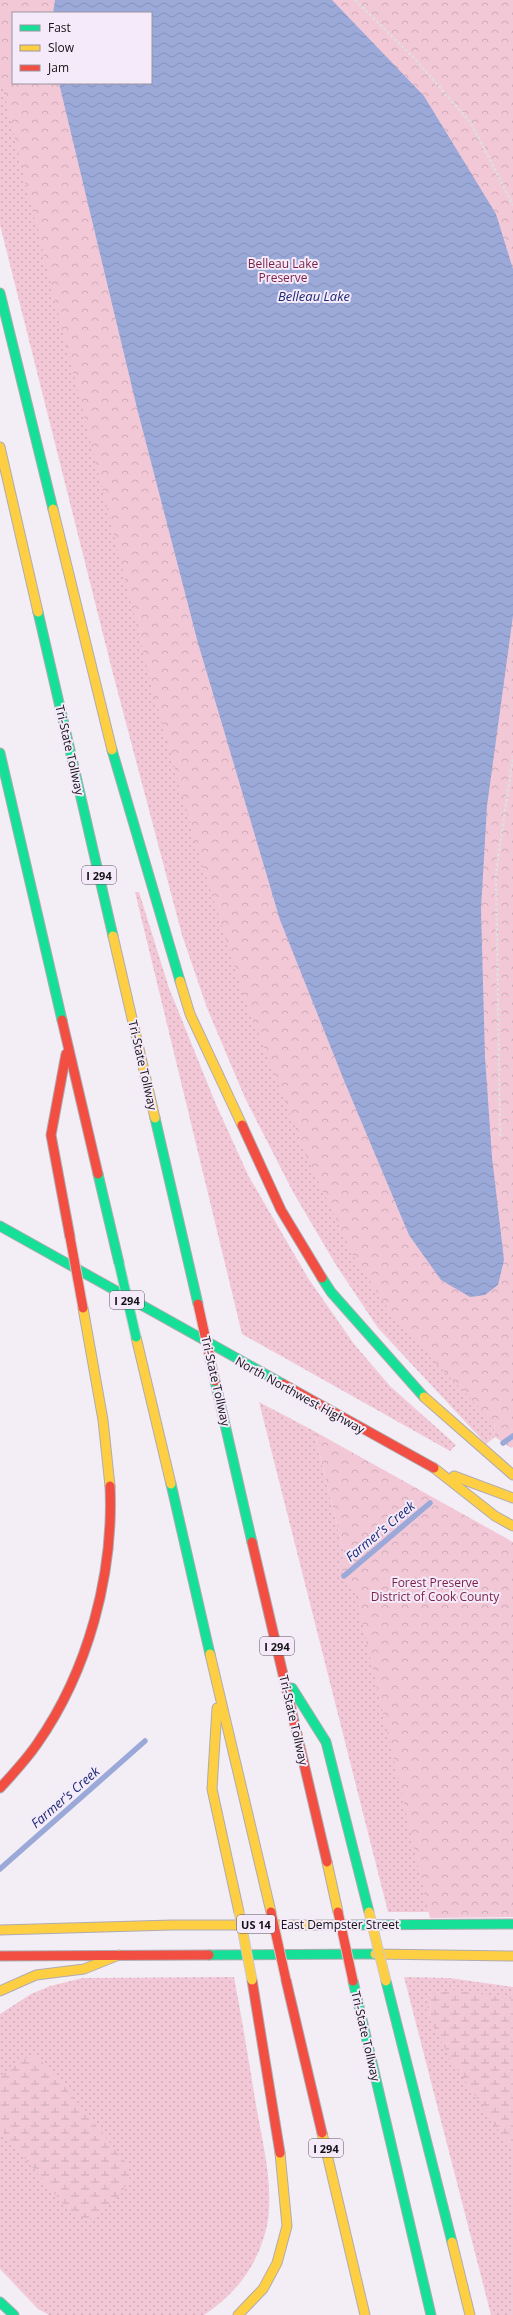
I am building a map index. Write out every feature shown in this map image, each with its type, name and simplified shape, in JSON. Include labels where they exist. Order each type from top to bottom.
[{"type":"main road","points":[[0,293],[111,746],[190,1014],[281,1210],[330,1292],[428,1402],[513,1475]]},
{"type":"main road","name":"Tri-State Tollway","points":[[0,447],[431,2315]]},
{"type":"main road","name":"I 294","points":[[0,753],[365,2315]]},
{"type":"main road","points":[[0,1788],[42,1738],[68,1691],[97,1614],[107,1563],[111,1511],[108,1456],[83,1308],[51,1135],[68,1045]]},
{"type":"main road","name":"North Northwest Highway","points":[[0,1226],[434,1468],[513,1498]]},
{"type":"main road","name":"North Northwest Highway","points":[[434,1468],[495,1516],[513,1526]]},
{"type":"main road","points":[[284,1675],[326,1742],[470,2315]]},
{"type":"main road","points":[[218,1683],[212,1789],[239,1912],[252,1980],[282,2167],[287,2226],[278,2263],[263,2289],[238,2315]]},
{"type":"main road","name":"East Dempster Street","points":[[0,1930],[172,1924],[513,1924]]},
{"type":"main road","points":[[0,1956],[445,1954],[513,1956]]},
{"type":"main road","points":[[0,1991],[36,1975],[84,1969],[119,1955]]},
{"type":"main road","points":[[0,2302],[14,2315]]},
{"type":"path","points":[[355,0],[414,58],[472,123],[513,205]]},
{"type":"path","points":[[500,1136],[496,873],[513,756]]},
{"type":"green space","points":[[0,0],[12,12],[12,84],[14,84],[513,1044],[513,1187],[494,1423],[495,1437],[486,1444],[378,1328],[336,1265],[293,1192],[245,1098],[207,1008],[182,935],[112,670],[0,225]]},
{"type":"green space","name":"Belleau Lake","points":[[0,0],[513,0],[513,1447],[511,1448],[495,1437],[494,1423],[399,1325],[355,1259],[307,1158],[246,1002],[197,848],[151,683],[0,77]]},
{"type":"green space","points":[[135,892],[139,892],[169,988],[215,1102],[248,1175],[308,1278],[354,1344],[390,1386],[456,1445],[450,1451],[242,1334]]},
{"type":"green space","points":[[259,1402],[314,1431],[344,1553],[341,1565],[422,1498],[430,1918],[429,1912],[388,1912]]},
{"type":"green space","name":"Forest Preserve District of Cook County","points":[[314,1431],[513,1542],[513,1917],[430,1918],[354,1587],[347,1585],[341,1565],[344,1553]]},
{"type":"green space","points":[[234,1977],[268,2171],[269,2189],[268,2222],[260,2249],[248,2271],[233,2291],[204,2315],[49,2315],[38,2309],[0,2269],[0,2014],[31,1994],[50,1986],[83,1978]]},
{"type":"green space","points":[[404,1977],[449,1978],[513,1987],[513,2315],[491,2315]]},
{"type":"green space","points":[[454,1990],[513,1999],[513,2152],[451,2060],[426,2012],[431,1994]]},
{"type":"green space","points":[[37,2057],[56,2076],[127,2164],[130,2172],[128,2182],[120,2194],[100,2212],[89,2219],[71,2213],[0,2129],[0,2077],[18,2059]]},
{"type":"water","name":"Belleau Lake","points":[[55,0],[332,0],[424,96],[496,214],[513,269],[513,616],[487,806],[481,909],[485,1057],[492,1157],[504,1260],[498,1285],[485,1295],[470,1297],[441,1280],[409,1235],[343,1078],[280,920],[198,643],[137,408],[59,84],[152,84],[152,12],[53,12]]},
{"type":"waterway","name":"Farmer's Creek","points":[[503,1443],[513,1436]]},
{"type":"waterway","name":"Farmer's Creek","points":[[344,1576],[430,1503]]},
{"type":"waterway","name":"Farmer's Creek","points":[[0,1869],[145,1741]]},
{"type":"traffic: fast","points":[[0,293],[53,509]]},
{"type":"traffic: fast","points":[[38,612],[113,936]]},
{"type":"traffic: fast","points":[[112,750],[180,981]]},
{"type":"traffic: fast","points":[[0,753],[62,1020]]},
{"type":"traffic: fast","points":[[155,1118],[198,1304]]},
{"type":"traffic: fast","points":[[98,1174],[119,1263]]},
{"type":"traffic: fast","points":[[0,1226],[283,1384]]},
{"type":"traffic: fast","points":[[119,1263],[136,1337]]},
{"type":"traffic: fast","points":[[322,1278],[331,1292],[424,1397]]},
{"type":"traffic: fast","points":[[215,1381],[252,1542]]},
{"type":"traffic: fast","points":[[171,1484],[210,1654]]},
{"type":"traffic: fast","points":[[292,1688],[326,1742],[369,1912]]},
{"type":"traffic: fast","points":[[340,1925],[513,1924]]},
{"type":"traffic: fast","points":[[209,1955],[375,1954]]},
{"type":"traffic: fast","points":[[353,1981],[431,2315]]},
{"type":"traffic: fast","points":[[386,1981],[452,2242]]},
{"type":"traffic: fast","points":[[0,2302],[14,2315]]},
{"type":"traffic: slow","points":[[0,447],[38,612]]},
{"type":"traffic: slow","points":[[53,509],[112,750]]},
{"type":"traffic: slow","points":[[113,936],[155,1118]]},
{"type":"traffic: slow","points":[[180,981],[190,1014],[242,1125]]},
{"type":"traffic: slow","points":[[83,1308],[103,1420],[110,1486]]},
{"type":"traffic: slow","points":[[136,1337],[171,1484]]},
{"type":"traffic: slow","points":[[424,1397],[513,1475]]},
{"type":"traffic: slow","points":[[434,1468],[495,1516],[513,1526]]},
{"type":"traffic: slow","points":[[454,1476],[513,1498]]},
{"type":"traffic: slow","points":[[210,1654],[271,1912]]},
{"type":"traffic: slow","points":[[217,1708],[212,1789],[239,1912]]},
{"type":"traffic: slow","points":[[327,1862],[338,1912]]},
{"type":"traffic: slow","points":[[239,1912],[252,1980]]},
{"type":"traffic: slow","points":[[369,1912],[386,1981]]},
{"type":"traffic: slow","points":[[0,1930],[172,1925],[340,1925]]},
{"type":"traffic: slow","points":[[375,1954],[513,1956]]},
{"type":"traffic: slow","points":[[0,1991],[36,1975],[84,1969],[119,1955]]},
{"type":"traffic: slow","points":[[322,2133],[365,2315]]},
{"type":"traffic: slow","points":[[238,2315],[263,2289],[277,2263],[287,2226],[280,2153]]},
{"type":"traffic: slow","points":[[452,2242],[470,2315]]},
{"type":"traffic: jam","points":[[62,1020],[98,1174]]},
{"type":"traffic: jam","points":[[66,1054],[51,1135],[70,1237]]},
{"type":"traffic: jam","points":[[242,1125],[281,1210],[322,1278]]},
{"type":"traffic: jam","points":[[70,1237],[83,1308]]},
{"type":"traffic: jam","points":[[198,1304],[215,1381]]},
{"type":"traffic: jam","points":[[283,1384],[434,1468]]},
{"type":"traffic: jam","points":[[0,1788],[33,1750],[55,1716],[84,1654],[102,1587],[110,1520],[110,1486]]},
{"type":"traffic: jam","points":[[252,1542],[327,1862]]},
{"type":"traffic: jam","points":[[271,1912],[286,1980]]},
{"type":"traffic: jam","points":[[338,1912],[353,1981]]},
{"type":"traffic: jam","points":[[0,1956],[209,1955]]},
{"type":"traffic: jam","points":[[252,1980],[280,2153]]},
{"type":"traffic: jam","points":[[286,1980],[322,2133]]},
{"type":"park label","name":"Belleau Lake Preserve","points":[[283,270]]}]
